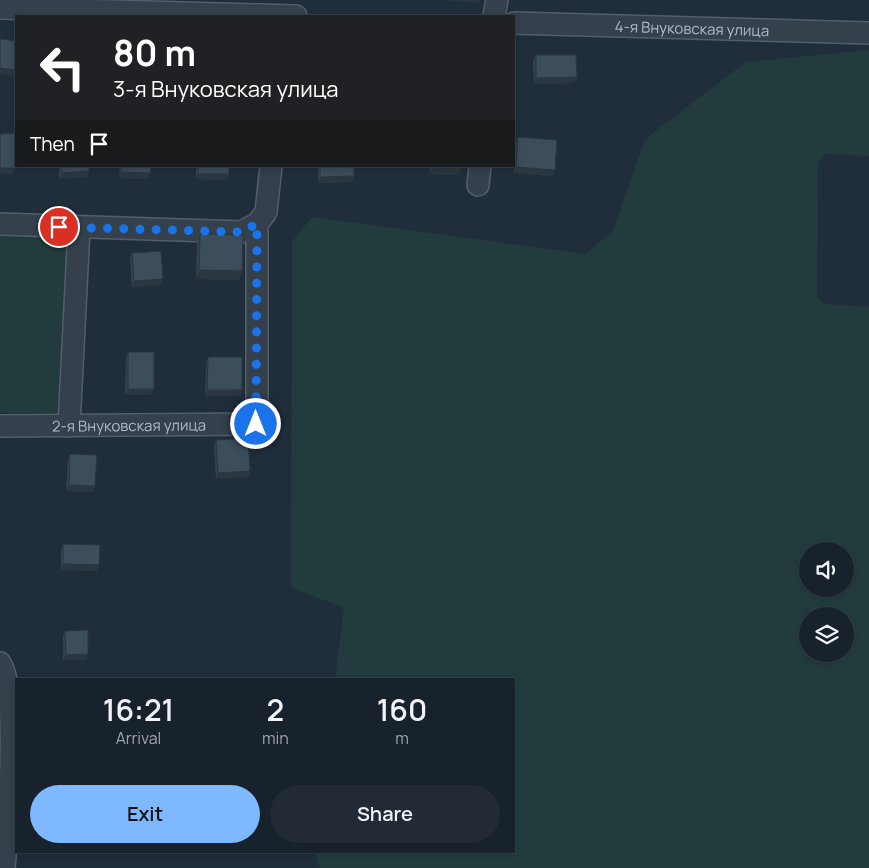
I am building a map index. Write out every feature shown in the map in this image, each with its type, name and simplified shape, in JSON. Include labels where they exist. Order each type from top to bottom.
[{"type":"street","points":[[285,15],[287,0]]},
{"type":"street","points":[[494,15],[497,0]]},
{"type":"street","points":[[0,8],[249,15]]},
{"type":"street","name":"4-я Внуковская улица","points":[[515,23],[869,33]]},
{"type":"street","points":[[0,224],[241,232],[257,224],[266,212],[270,167]]},
{"type":"street","name":"2-я Внуковская улица","points":[[0,426],[256,424],[257,224]]},
{"type":"street","points":[[69,426],[79,228]]},
{"type":"street","points":[[0,663],[5,671],[10,707],[13,800],[4,868]]},
{"type":"green space","points":[[869,50],[869,156],[825,154],[818,163],[817,297],[826,304],[869,307],[869,868],[320,868],[315,853],[515,853],[515,678],[335,678],[344,608],[291,587],[292,242],[312,217],[585,254],[613,231],[645,139],[746,62]]},
{"type":"green space","points":[[0,235],[69,239],[61,413],[0,413]]},
{"type":"building","points":[[0,39],[15,41],[15,70],[0,68]]},
{"type":"building","points":[[536,55],[576,55],[577,77],[536,78]]},
{"type":"building","points":[[15,133],[15,168],[0,168],[0,134]]},
{"type":"building","points":[[518,137],[557,140],[555,170],[516,167]]},
{"type":"building","points":[[61,167],[89,167],[89,171],[62,173]]},
{"type":"building","points":[[122,167],[151,167],[150,173],[121,172]]},
{"type":"building","points":[[198,167],[229,167],[229,174],[198,174]]},
{"type":"building","points":[[320,167],[354,167],[354,176],[320,177]]},
{"type":"building","points":[[460,167],[460,169],[432,168]]},
{"type":"building","points":[[200,234],[243,235],[242,271],[199,270]]},
{"type":"building","points":[[161,251],[163,279],[134,281],[132,253]]},
{"type":"building","points":[[128,352],[154,352],[154,389],[128,389]]},
{"type":"building","points":[[208,357],[242,357],[242,390],[207,390]]},
{"type":"building","points":[[248,438],[250,471],[218,473],[216,440]]},
{"type":"building","points":[[70,454],[97,455],[95,486],[69,485]]},
{"type":"building","points":[[63,544],[100,545],[99,565],[63,564]]},
{"type":"building","points":[[88,630],[88,654],[66,655],[65,631]]},
{"type":"route","points":[[59,227],[241,232],[257,224],[256,424]]}]
